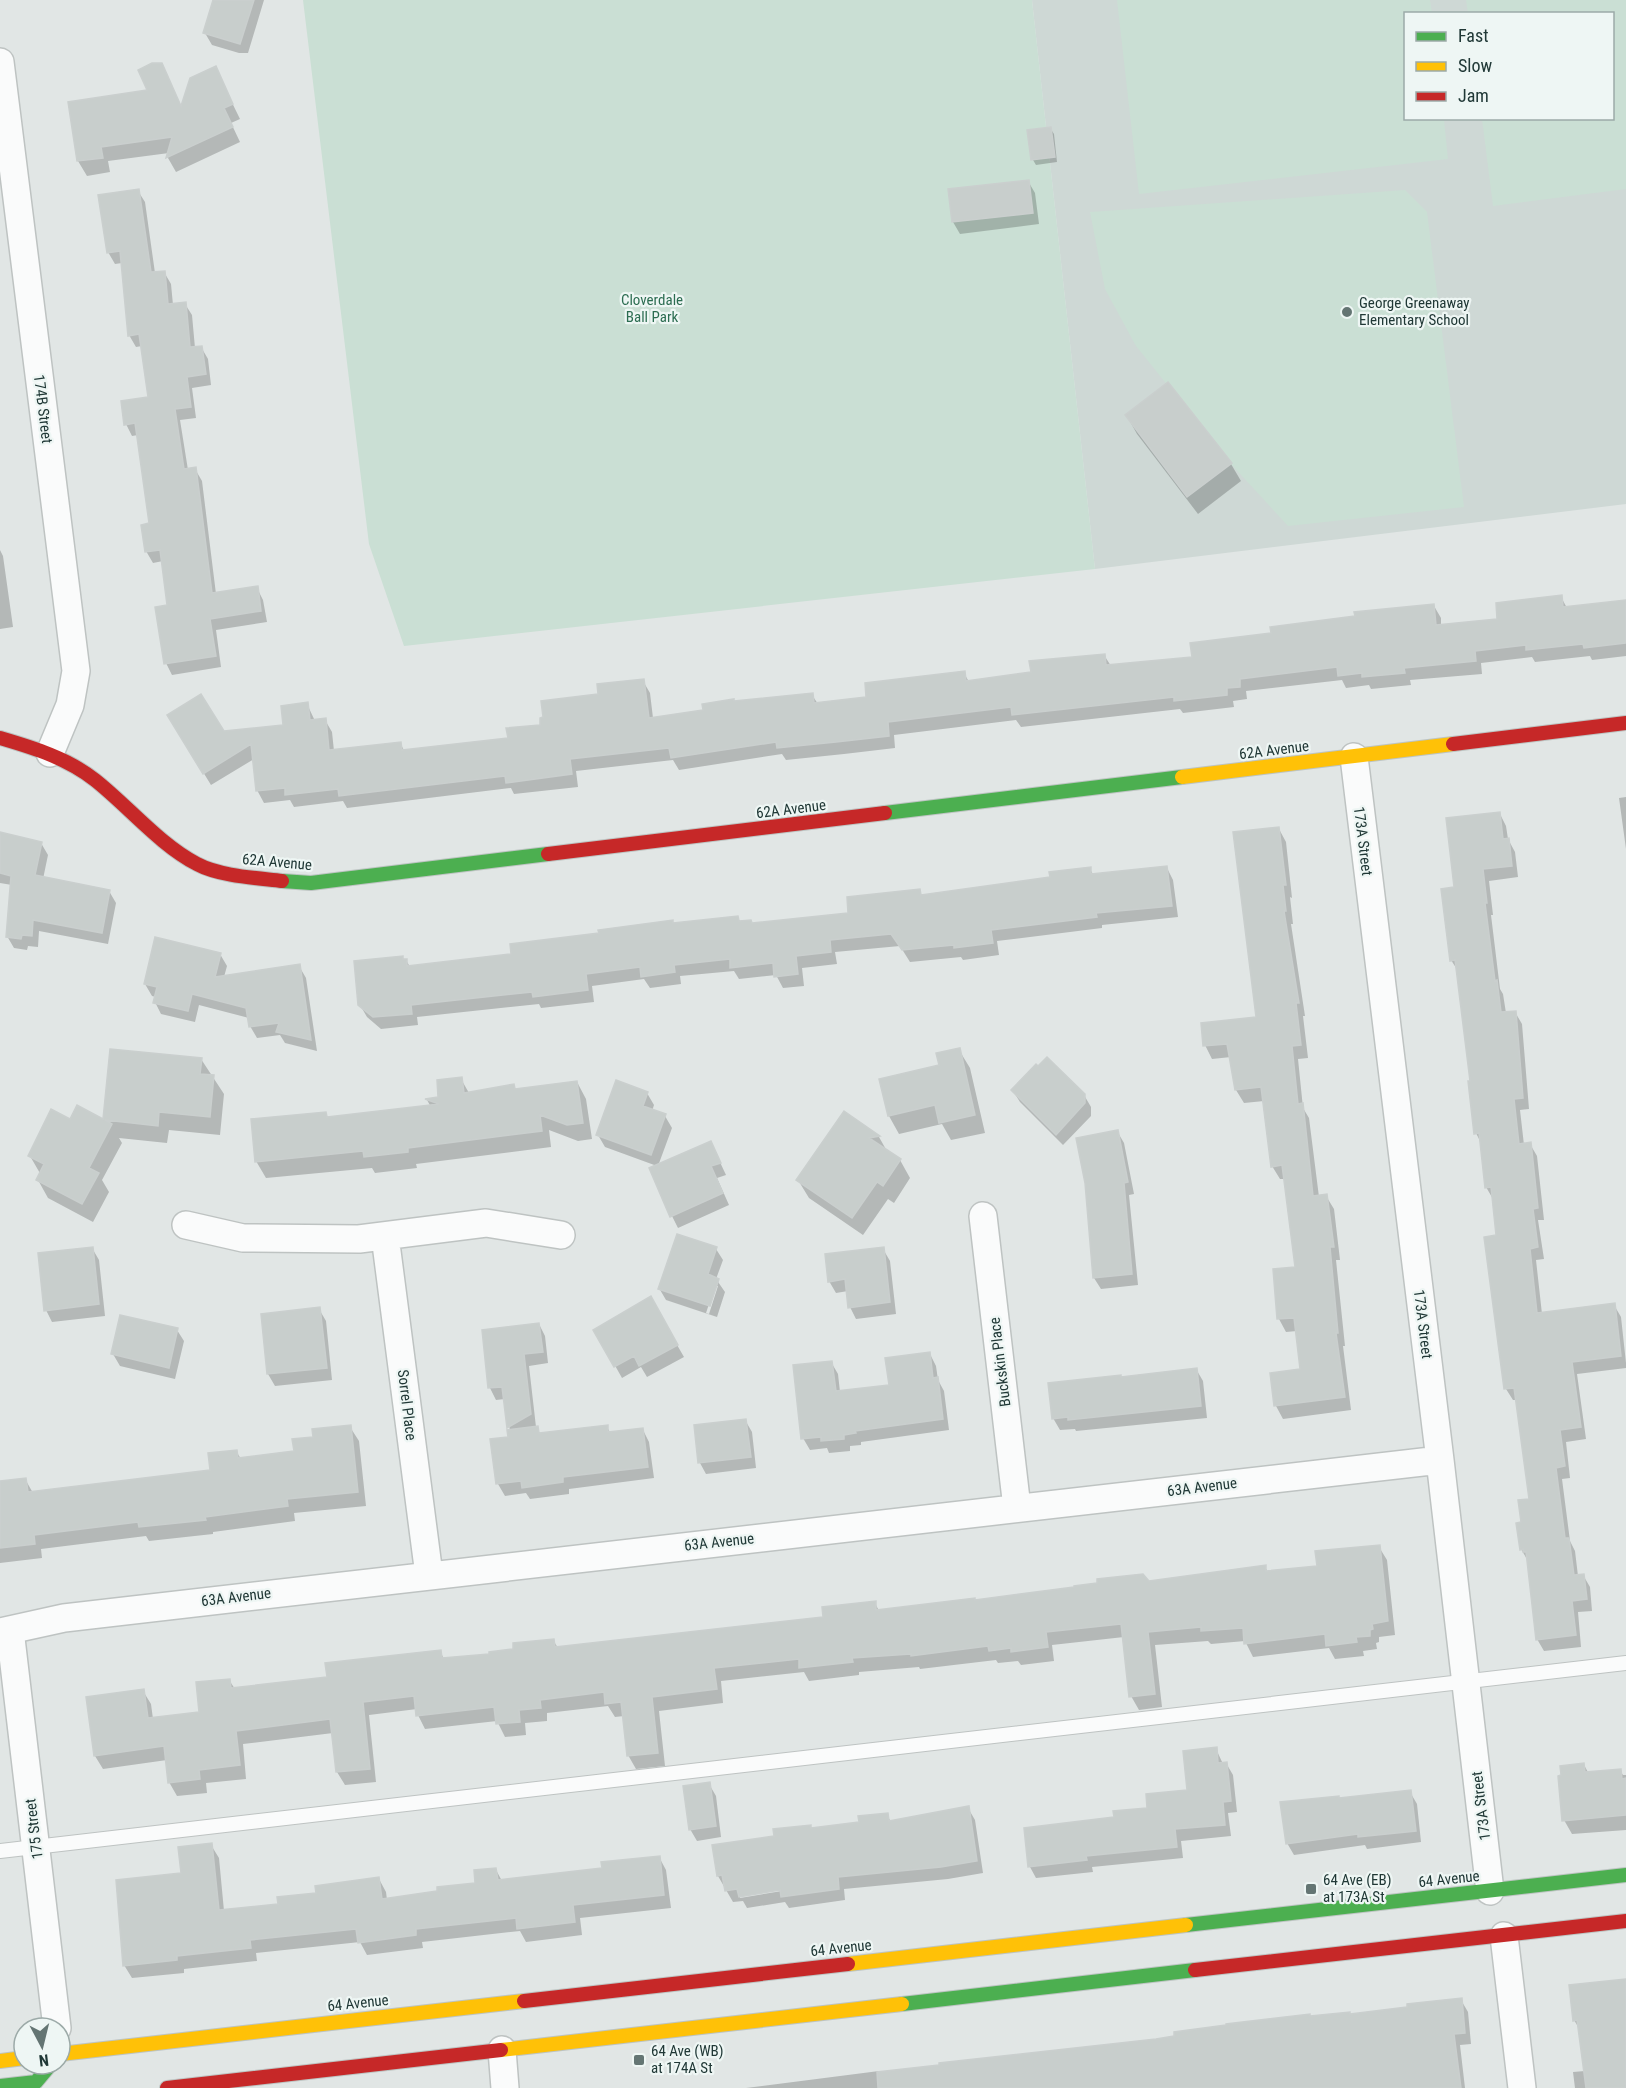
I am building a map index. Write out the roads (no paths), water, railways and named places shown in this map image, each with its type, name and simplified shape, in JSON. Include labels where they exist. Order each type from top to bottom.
[{"type":"main road","name":"62A Avenue","points":[[0,738],[50,753],[94,779],[163,840],[198,865],[241,877],[303,883],[1626,723]]},
{"type":"main road","name":"64 Avenue","points":[[72,2052],[1626,1875]]},
{"type":"main road","points":[[167,2088],[1626,1921]]},
{"type":"main road","points":[[0,2086],[36,2082],[41,2076]]},
{"type":"street","name":"174B Street","points":[[0,62],[76,671],[70,705],[50,753]]},
{"type":"street","name":"173A Street","points":[[1354,757],[1490,1891]]},
{"type":"street","name":"Buckskin Place","points":[[983,1216],[1017,1508]]},
{"type":"street","points":[[186,1225],[243,1238],[359,1239],[486,1223],[561,1235]]},
{"type":"street","name":"Sorrel Place","points":[[385,1236],[429,1575]]},
{"type":"street","name":"63A Avenue","points":[[5,1631],[64,1618],[1440,1460]]},
{"type":"street","name":"175 Street","points":[[5,1631],[37,1847],[56,2016]]},
{"type":"street","points":[[1504,1936],[1522,2088]]},
{"type":"street","points":[[502,2050],[505,2088]]},
{"type":"lane","points":[[0,1851],[1626,1663]]},
{"type":"place","name":"George Greenaway Elementary School","points":[[1347,312]]},
{"type":"place","name":"64 Ave (EB) at 173A St","points":[[1311,1889]]},
{"type":"place","name":"64 Ave (WB) at 174A St","points":[[639,2060]]},
{"type":"park label","name":"Cloverdale Ball Park","points":[[652,308]]}]
